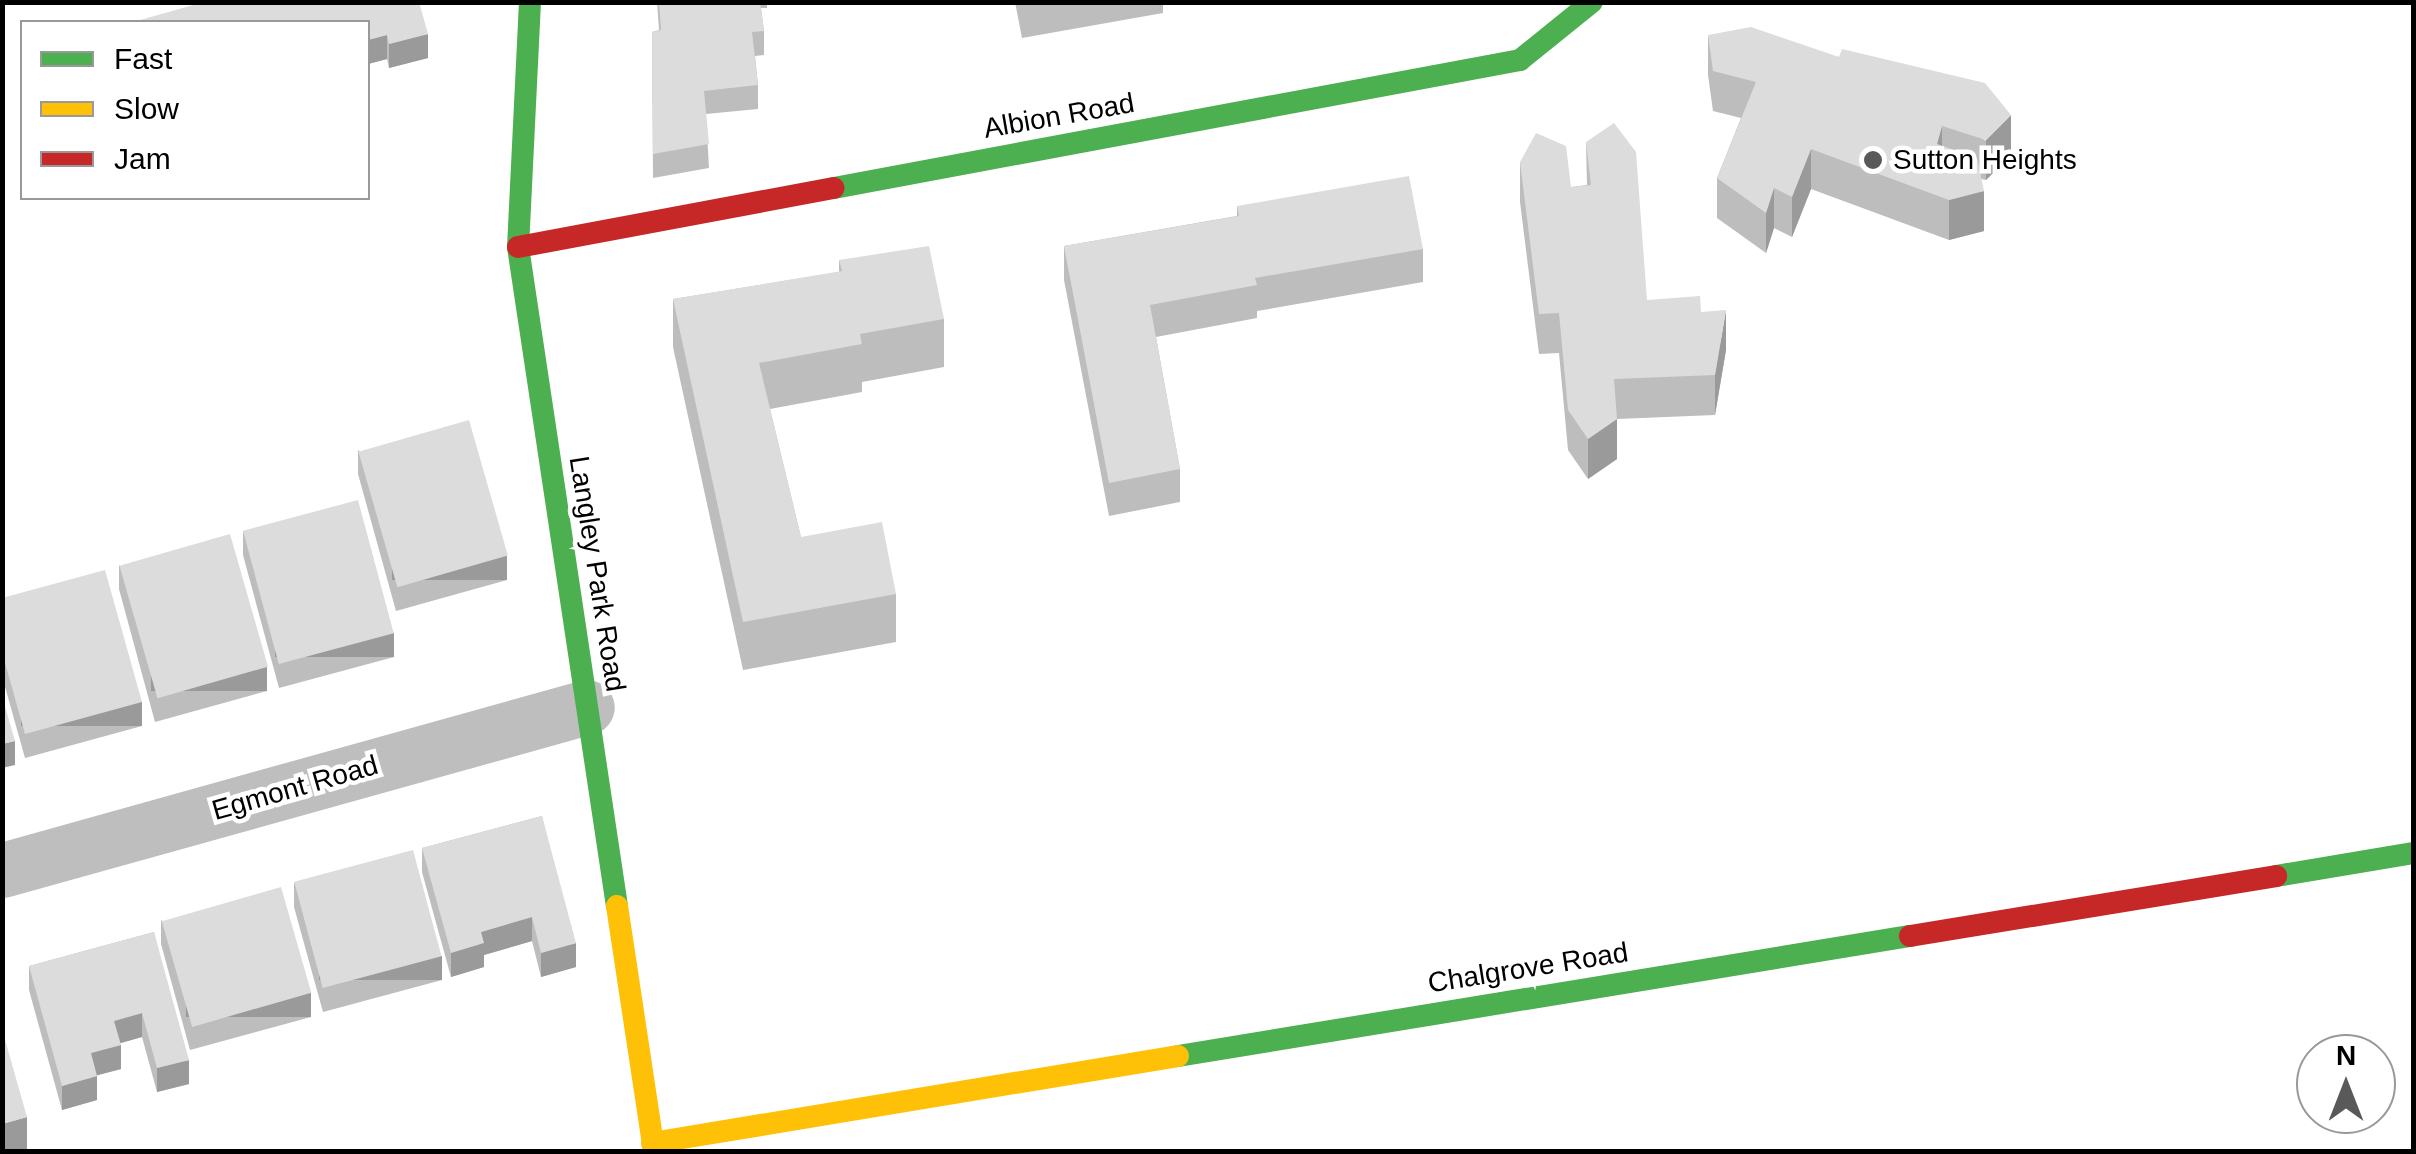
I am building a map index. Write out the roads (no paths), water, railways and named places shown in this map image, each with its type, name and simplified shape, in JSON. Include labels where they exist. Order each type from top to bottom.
[{"type":"street","name":"Langley Park Road","points":[[530,2],[518,247],[653,1147]]},
{"type":"street","name":"Albion Road","points":[[518,247],[1520,60],[1592,2]]},
{"type":"street","name":"Egmont Road","points":[[2,870],[587,707]]},
{"type":"street","name":"Chalgrove Road","points":[[653,1147],[2414,852]]},
{"type":"place","name":"Sutton Heights","points":[[1873,160]]}]
